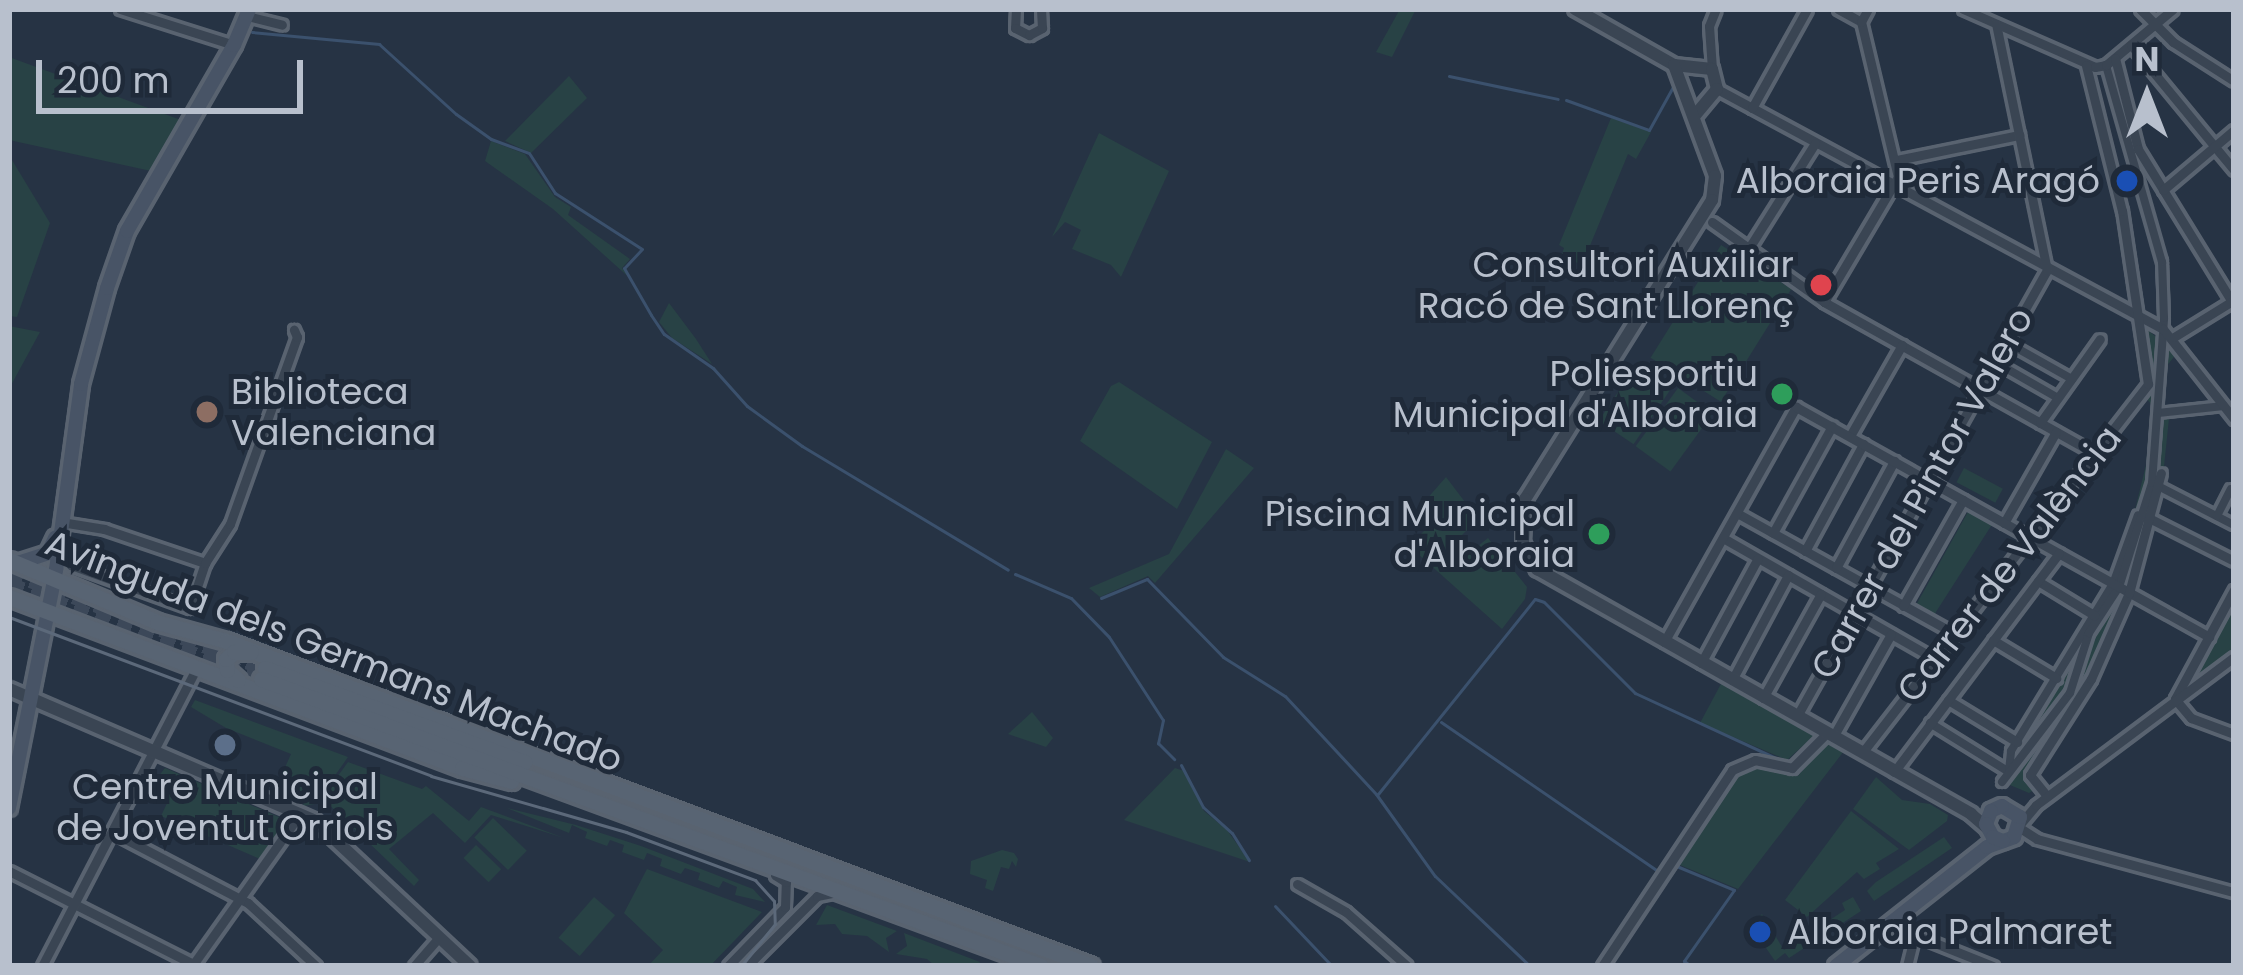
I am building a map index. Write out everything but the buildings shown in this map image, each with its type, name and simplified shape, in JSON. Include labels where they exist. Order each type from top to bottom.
[{"type":"main road","points":[[9,808],[33,700],[86,363],[121,246],[248,12]]},
{"type":"main road","points":[[12,562],[48,553],[60,522]]},
{"type":"main road","name":"Avinguda dels Germans Machado","points":[[12,562],[462,768],[627,802]]},
{"type":"main road","name":"Avinguda dels Germans Machado","points":[[9,596],[196,667],[259,672],[502,755],[1091,966]]},
{"type":"main road","points":[[627,802],[716,845],[1041,966]]},
{"type":"main road","points":[[1836,966],[1992,837],[2019,821],[2002,806],[1991,811],[1992,837]]},
{"type":"street","points":[[120,9],[234,44]]},
{"type":"street","points":[[1016,9],[1015,28],[1028,35],[1042,28],[1041,9]]},
{"type":"street","points":[[1575,9],[1686,74],[1714,176],[1712,200],[1525,499],[1521,523],[1538,569],[1971,814],[1992,837]]},
{"type":"street","points":[[1716,9],[1709,26],[1717,89],[2163,329],[2174,337],[2234,419]]},
{"type":"street","points":[[1752,108],[1807,9]]},
{"type":"street","points":[[1838,9],[1861,22]]},
{"type":"street","points":[[1823,302],[1893,186],[1897,160],[1861,22],[1868,9]]},
{"type":"street","points":[[1963,9],[2086,64],[2110,62],[2173,9]]},
{"type":"street","points":[[2140,9],[2156,26],[2234,81]]},
{"type":"street","points":[[248,12],[282,25]]},
{"type":"street","points":[[1996,24],[2047,270]]},
{"type":"street","points":[[2131,45],[2234,170]]},
{"type":"street","points":[[2110,62],[2138,149],[2233,302],[2174,337]]},
{"type":"street","points":[[2048,796],[2030,776],[2091,680],[2152,483],[2158,413],[2162,262],[2110,62]]},
{"type":"street","points":[[2086,64],[2140,318]]},
{"type":"street","points":[[1686,74],[1712,69]]},
{"type":"street","points":[[1696,104],[1717,89]]},
{"type":"street","points":[[2163,190],[2234,130]]},
{"type":"street","points":[[1897,160],[2019,136]]},
{"type":"street","points":[[1749,248],[1815,143]]},
{"type":"street","points":[[1712,222],[1823,302],[2095,453]]},
{"type":"street","name":"Carrer del Pintor Valero","points":[[1797,716],[2047,270]]},
{"type":"street","name":"Carrer de València","points":[[1862,753],[2144,390],[2150,373],[2140,318]]},
{"type":"street","points":[[57,550],[71,565],[190,608],[206,563],[230,524],[297,337],[294,330]]},
{"type":"street","points":[[2040,423],[2100,338]]},
{"type":"street","points":[[2006,342],[2072,379]]},
{"type":"street","points":[[1850,436],[1902,345]]},
{"type":"street","points":[[1995,362],[2058,398]]},
{"type":"street","points":[[1664,642],[1796,406],[2209,637]]},
{"type":"street","points":[[2158,413],[2224,406]]},
{"type":"street","points":[[1773,533],[1832,426]]},
{"type":"street","points":[[2004,523],[2056,432]]},
{"type":"street","points":[[1805,551],[1863,444]]},
{"type":"street","points":[[1836,568],[1894,461]]},
{"type":"street","points":[[2143,515],[2160,487],[2162,473]]},
{"type":"street","points":[[2160,487],[2234,525]]},
{"type":"street","points":[[2217,516],[2231,489]]},
{"type":"street","points":[[1903,606],[1964,500]]},
{"type":"street","points":[[1737,513],[1955,634]]},
{"type":"street","points":[[2002,782],[2070,693],[2089,634],[2121,588],[2132,518],[2143,515],[2234,561]]},
{"type":"street","points":[[60,522],[104,529],[206,563]]},
{"type":"street","points":[[1723,538],[1935,659]]},
{"type":"street","points":[[1894,772],[2059,553]]},
{"type":"street","points":[[1701,663],[1758,558]]},
{"type":"street","points":[[1732,680],[1788,575]]},
{"type":"street","points":[[2038,581],[2095,615]]},
{"type":"street","points":[[2009,772],[2017,742],[2095,615],[2121,588]]},
{"type":"street","points":[[2175,699],[2234,590]]},
{"type":"street","points":[[1763,698],[1821,594]]},
{"type":"street","points":[[1602,966],[1732,770],[1755,760],[1792,768],[1830,735],[1892,634]]},
{"type":"street","points":[[1993,640],[2056,678]]},
{"type":"street","points":[[2233,658],[2019,821],[2037,839],[2234,892]]},
{"type":"street","points":[[42,966],[196,667]]},
{"type":"street","points":[[9,689],[300,814],[333,833],[470,966]]},
{"type":"street","points":[[2175,699],[2191,718],[2234,734]]},
{"type":"street","points":[[1948,700],[2017,742]]},
{"type":"street","points":[[1930,723],[2009,772]]},
{"type":"street","points":[[1971,814],[1991,811]]},
{"type":"street","points":[[9,871],[194,965],[300,814]]},
{"type":"street","points":[[114,833],[241,898],[316,966]]},
{"type":"street","points":[[716,845],[783,879],[788,890],[782,911],[728,966]]},
{"type":"street","points":[[1297,884],[1346,912],[1407,966]]},
{"type":"street","points":[[747,966],[817,896],[854,896]]},
{"type":"street","points":[[1895,920],[1915,935],[1993,966]]},
{"type":"street","points":[[1906,966],[1915,935]]},
{"type":"street","points":[[414,966],[440,937]]},
{"type":"green space","points":[[1400,9],[1416,9],[1392,57],[1376,52]]},
{"type":"green space","points":[[9,57],[181,120],[151,171],[9,140]]},
{"type":"green space","points":[[569,76],[587,98],[531,153],[505,141]]},
{"type":"green space","points":[[1611,118],[1651,132],[1636,159],[1628,154],[1589,248],[1601,249],[1592,268],[1561,257],[1564,248],[1559,245]]},
{"type":"green space","points":[[1099,133],[1169,171],[1121,277],[1111,265],[1072,249],[1081,230],[1065,222],[1052,237]]},
{"type":"green space","points":[[491,141],[525,154],[555,197],[571,207],[568,215],[630,259],[622,268],[633,281],[553,209],[485,161]]},
{"type":"green space","points":[[9,155],[50,223],[17,317],[9,316]]},
{"type":"green space","points":[[1721,245],[1791,289],[1721,402],[1651,358]]},
{"type":"green space","points":[[669,303],[712,364],[672,338],[659,322]]},
{"type":"green space","points":[[9,326],[40,332],[9,389]]},
{"type":"green space","points":[[2146,329],[2177,353],[2162,372],[2161,409],[2170,409],[2163,476],[2129,583],[2081,697],[2027,774],[2037,788],[2029,793],[1998,780],[2008,751],[2111,582],[2134,514],[2146,465],[2151,404],[2144,396],[2152,368]]},
{"type":"green space","points":[[1639,361],[1674,384],[1634,444],[1599,421]]},
{"type":"green space","points":[[1119,382],[1212,442],[1177,509],[1080,441],[1111,386]]},
{"type":"green space","points":[[1678,388],[1713,413],[1670,472],[1636,446]]},
{"type":"green space","points":[[1226,449],[1254,468],[1155,583],[1148,576],[1100,597],[1089,588],[1169,554]]},
{"type":"green space","points":[[1964,468],[2003,489],[1995,503],[1956,482]]},
{"type":"green space","points":[[1446,477],[1478,519],[1455,542],[1468,554],[1488,538],[1527,587],[1525,599],[1502,629],[1409,546],[1433,522],[1418,509]]},
{"type":"green space","points":[[1969,510],[1993,523],[1934,615],[1916,605]]},
{"type":"green space","points":[[2234,605],[2234,650],[2201,678],[2198,664]]},
{"type":"green space","points":[[1722,682],[1816,734],[1787,760],[1700,723]]},
{"type":"green space","points":[[195,700],[348,757],[315,804],[303,806],[305,794],[285,782],[274,792],[291,754],[226,728],[191,707]]},
{"type":"green space","points":[[1032,712],[1053,738],[1046,747],[1008,734]]},
{"type":"green space","points":[[1823,743],[1844,751],[1738,889],[1675,863],[1745,764],[1798,776]]},
{"type":"green space","points":[[348,762],[422,789],[426,786],[469,821],[481,807],[564,838],[491,815],[465,843],[433,813],[389,849],[419,880],[414,886],[322,798]]},
{"type":"green space","points":[[165,768],[281,818],[282,826],[260,859],[161,816],[168,801],[147,791]]},
{"type":"green space","points":[[1175,768],[1184,771],[1204,811],[1227,830],[1250,862],[1124,820]]},
{"type":"green space","points":[[1876,777],[1902,800],[1930,804],[1948,815],[1947,821],[1909,850],[1853,809]]},
{"type":"green space","points":[[507,808],[576,825],[641,846],[753,889],[765,902],[735,895],[737,887],[723,881],[719,888],[698,880],[700,873],[685,868],[681,874],[660,866],[662,859],[647,853],[644,860],[622,852],[624,845],[610,840],[607,846],[585,838],[587,832],[572,825],[569,833]]},
{"type":"green space","points":[[1851,811],[1899,849],[1876,863],[1880,869],[1864,879],[1857,872],[1807,917],[1785,900]]},
{"type":"green space","points":[[493,818],[527,851],[508,870],[474,837]]},
{"type":"green space","points":[[1944,837],[1952,848],[1874,901],[1867,891],[1876,882]]},
{"type":"green space","points":[[476,845],[501,869],[489,882],[463,858]]},
{"type":"green space","points":[[1002,850],[1018,859],[1016,867],[1012,861],[1009,869],[1001,867],[993,891],[985,888],[987,880],[970,874],[971,861]]},
{"type":"green space","points":[[647,869],[762,912],[710,966],[648,966],[663,950],[624,913]]},
{"type":"green space","points":[[594,897],[615,915],[580,956],[559,938]]},
{"type":"green space","points":[[1853,897],[1861,911],[1789,958],[1785,953],[1775,961],[1750,925],[1762,914],[1784,950],[1845,910],[1842,903]]},
{"type":"green space","points":[[827,905],[897,931],[886,938],[889,952],[867,936],[842,934],[835,924],[816,925]]},
{"type":"green space","points":[[904,933],[980,962],[978,966],[935,966],[927,959],[896,954],[907,946]]},
{"type":"waterway","points":[[252,32],[379,44],[456,114],[491,139],[529,153],[555,193],[642,249],[624,268],[651,315],[664,334],[713,368],[747,406],[802,446],[1008,570]]},
{"type":"waterway","points":[[1449,76],[1558,99]]},
{"type":"waterway","points":[[1566,100],[1649,130],[1675,83]]},
{"type":"waterway","points":[[1015,574],[1071,598],[1109,637],[1163,720],[1158,743],[1174,759]]},
{"type":"waterway","points":[[1101,598],[1147,579],[1223,657],[1285,696],[1376,794],[1435,876],[1530,966]]},
{"type":"waterway","points":[[1378,794],[1535,599],[1544,602],[1635,693],[1784,762]]},
{"type":"waterway","points":[[1441,722],[1658,871]]},
{"type":"waterway","points":[[1181,765],[1203,807],[1232,833],[1249,860]]},
{"type":"waterway","points":[[1674,865],[1734,890],[1684,961],[1691,966]]},
{"type":"waterway","points":[[1275,906],[1332,966]]},
{"type":"tunnel","points":[[9,572],[116,612]]},
{"type":"tunnel","points":[[9,584],[261,679]]},
{"type":"tunnel","points":[[161,629],[265,668]]},
{"type":"tram line","points":[[9,617],[431,776],[626,832],[755,880],[774,901],[775,924],[741,966]]},
{"type":"place","name":"Alboraia Peris Aragó","points":[[2127,181]]},
{"type":"place","name":"Consultori Auxiliar Racó de Sant Llorenç","points":[[1821,285]]},
{"type":"place","name":"Poliesportiu Municipal d'Alboraia","points":[[1782,394]]},
{"type":"place","name":"Biblioteca Valenciana","points":[[207,412]]},
{"type":"place","name":"Piscina Municipal d'Alboraia","points":[[1599,534]]},
{"type":"place","name":"Centre Municipal de Joventut Orriols","points":[[225,745]]},
{"type":"place","name":"Alboraia Palmaret","points":[[1760,932]]}]
